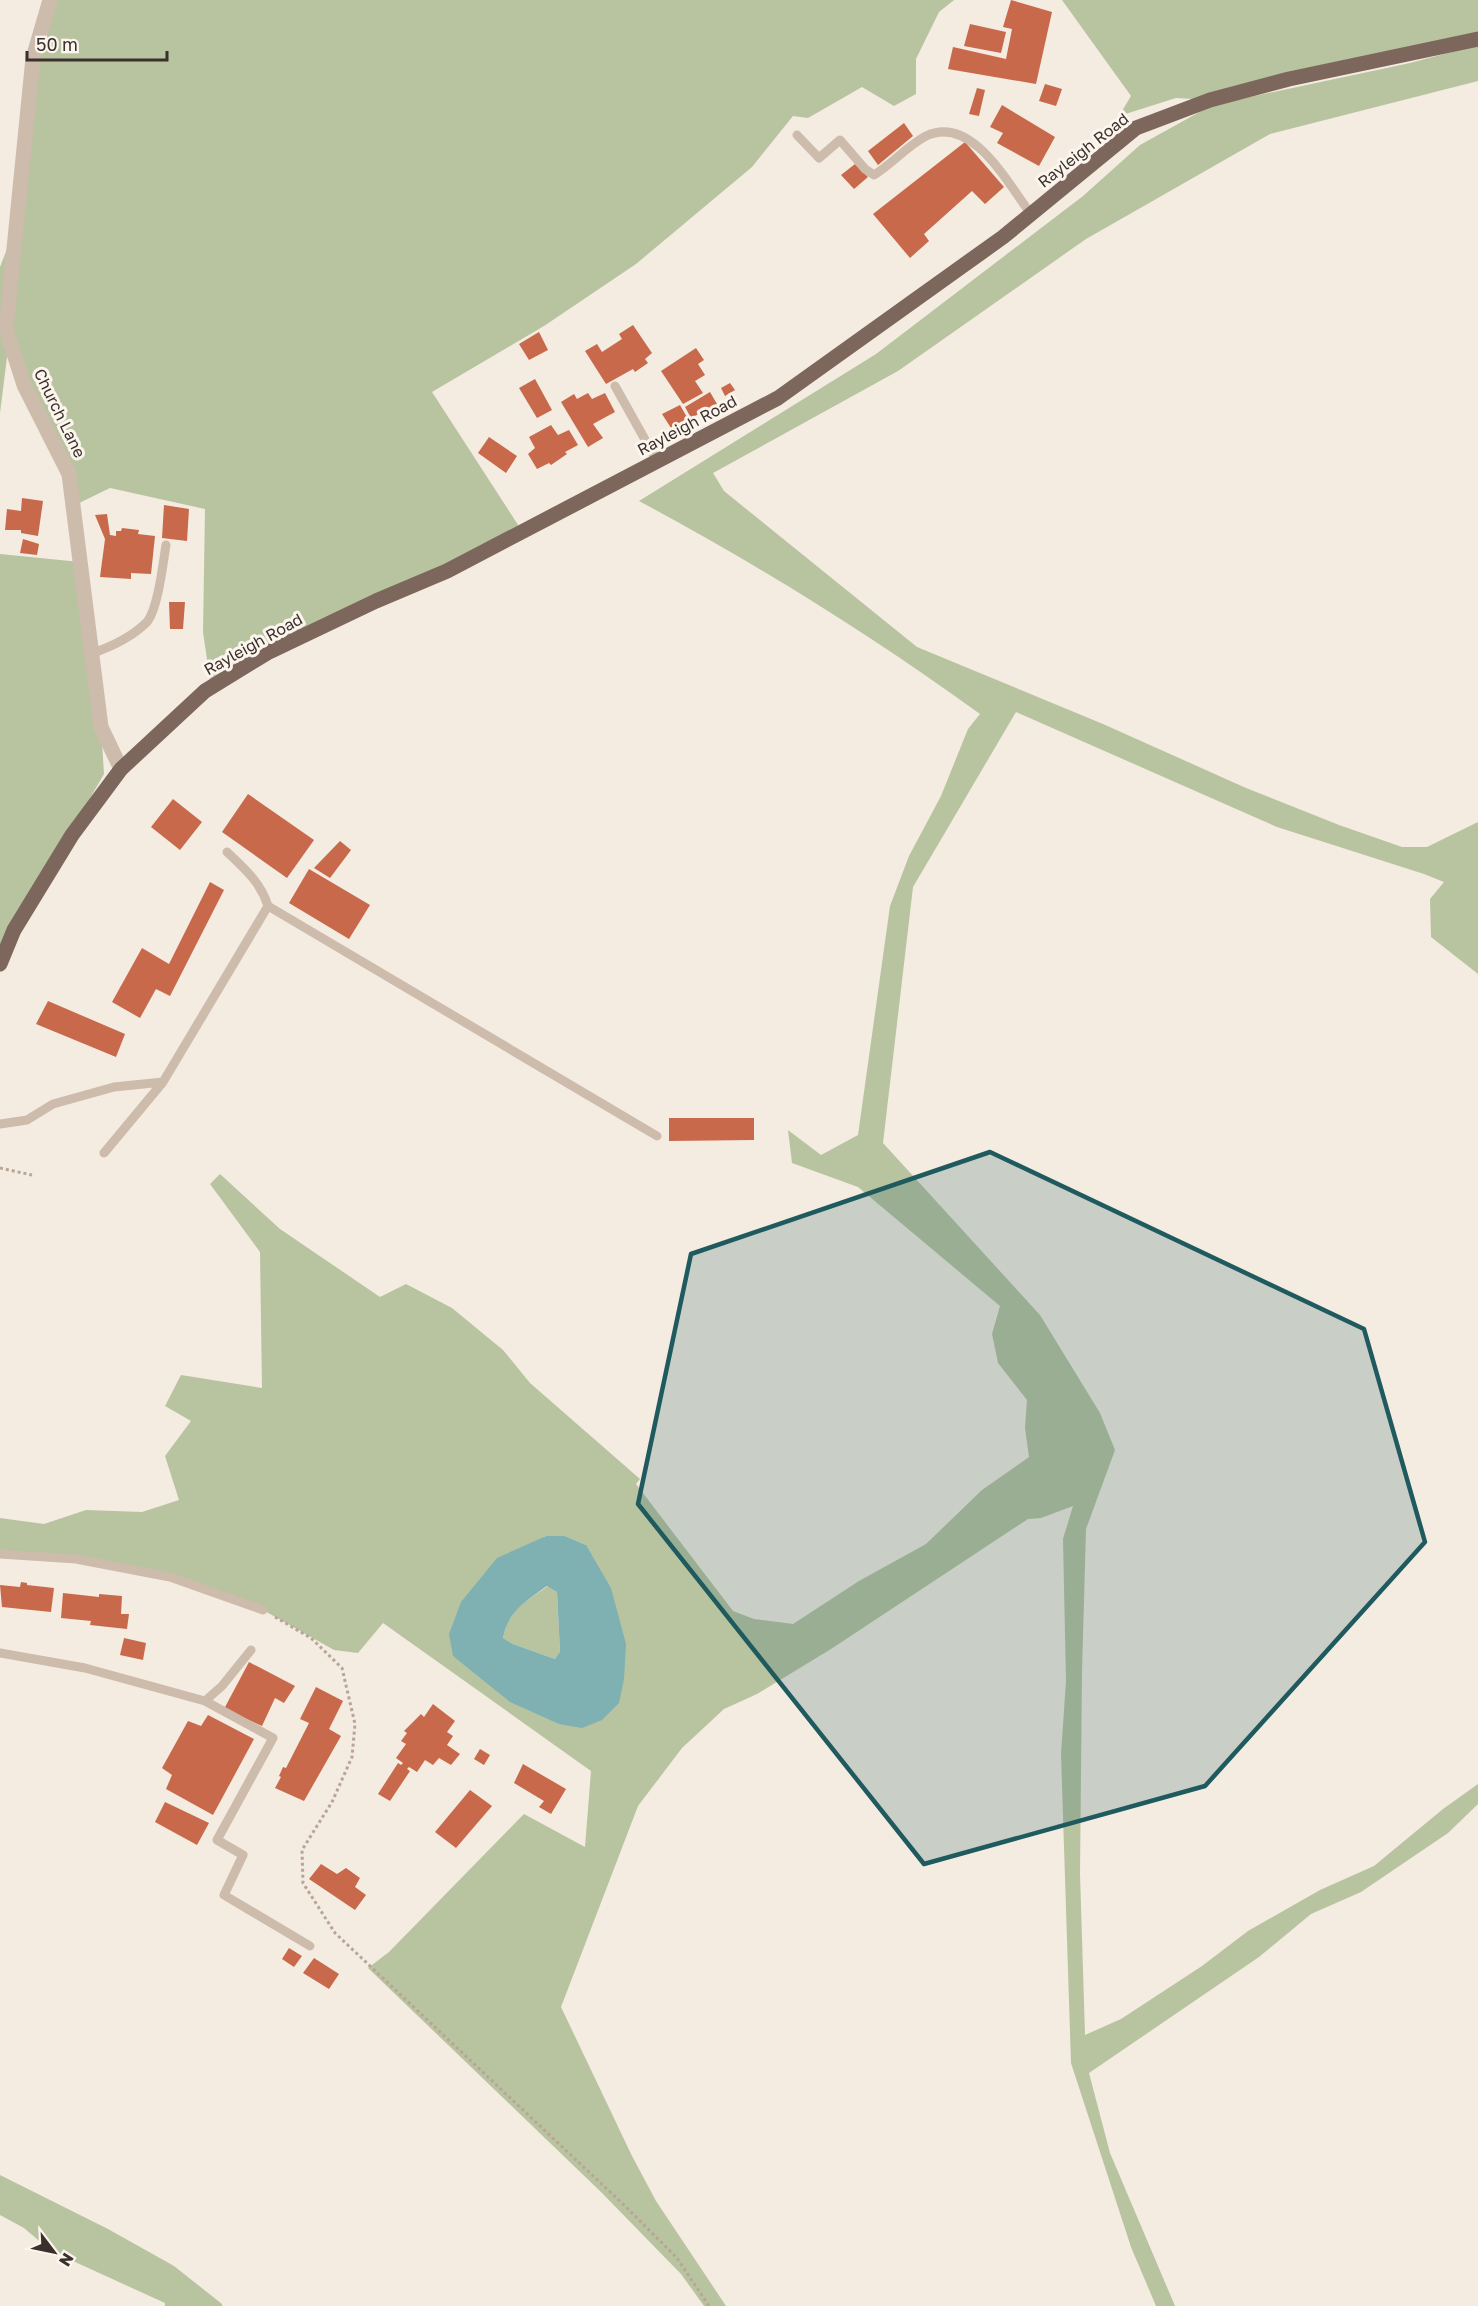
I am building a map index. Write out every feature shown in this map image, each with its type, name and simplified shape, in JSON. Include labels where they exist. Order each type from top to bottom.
[{"type":"main road","name":"Rayleigh Road","points":[[0,964],[14,930],[72,835],[122,770],[205,691],[267,652],[447,571],[778,398],[994,244],[1136,128],[1210,100],[1255,88],[1478,39]]},
{"type":"street","name":"Church Lane","points":[[50,0],[33,58],[6,329],[24,385],[69,474],[101,727],[122,770]]},
{"type":"lane","points":[[797,135],[819,158],[840,140],[865,169],[874,175],[926,136],[938,132],[961,134],[978,146],[1031,214]]},
{"type":"lane","points":[[615,386],[657,461]]},
{"type":"lane","points":[[90,654],[117,644],[148,620],[159,587],[166,545]]},
{"type":"lane","points":[[227,852],[263,890],[268,906],[657,1136]]},
{"type":"lane","points":[[104,1153],[163,1082],[268,906]]},
{"type":"lane","points":[[0,1124],[27,1120],[53,1104],[114,1086],[163,1082]]},
{"type":"lane","points":[[0,1554],[76,1559],[170,1577],[263,1610]]},
{"type":"lane","points":[[205,1701],[222,1686],[251,1650]]},
{"type":"lane","points":[[0,1653],[85,1668],[205,1701],[273,1738],[217,1840],[243,1855],[224,1895],[310,1946]]},
{"type":"path","points":[[1,1168],[32,1175]]},
{"type":"path","points":[[263,1610],[311,1638],[342,1668],[355,1724],[352,1757],[332,1802],[302,1850],[303,1883],[335,1933],[633,2214],[677,2258],[709,2306]]},
{"type":"highlighted area","points":[[990,1152],[1364,1329],[1425,1542],[1205,1786],[924,1864],[638,1504],[691,1254]]},
{"type":"green space","points":[[47,0],[954,0],[939,12],[916,59],[916,94],[894,106],[862,87],[808,118],[793,116],[752,167],[636,264],[544,326],[432,392],[522,531],[211,687],[203,632],[205,509],[110,488],[73,506],[69,474],[9,341],[0,413],[0,267],[14,231]]},
{"type":"green space","points":[[1062,0],[1478,0],[1478,39],[1210,100],[1176,98],[1119,116],[1131,96]]},
{"type":"green space","points":[[1478,45],[1478,81],[1270,134],[1086,239],[898,371],[713,473],[724,491],[917,647],[1103,724],[1246,788],[1402,847],[1427,847],[1478,822],[1478,974],[1431,937],[1430,899],[1444,882],[1277,827],[1016,712],[913,887],[883,1143],[1040,1315],[1100,1413],[1115,1450],[1086,1529],[1080,1874],[1085,2035],[1121,2019],[1202,1966],[1248,1931],[1320,1890],[1374,1866],[1443,1809],[1478,1784],[1478,1804],[1448,1833],[1361,1892],[1311,1914],[1259,1957],[1089,2073],[1110,2153],[1175,2306],[1156,2306],[1131,2247],[1071,2063],[1061,1754],[1066,1681],[1063,1539],[1073,1506],[1041,1518],[1028,1519],[831,1649],[757,1694],[724,1709],[682,1748],[638,1806],[561,2007],[656,2201],[726,2306],[704,2306],[681,2274],[602,2193],[368,1968],[389,1952],[524,1814],[585,1847],[591,1771],[383,1623],[358,1653],[334,1650],[263,1610],[170,1577],[76,1559],[0,1554],[0,1518],[44,1524],[86,1510],[142,1512],[179,1500],[165,1456],[191,1421],[165,1406],[181,1375],[262,1388],[260,1252],[210,1184],[220,1174],[280,1229],[380,1297],[406,1284],[452,1308],[503,1350],[530,1383],[640,1479],[636,1484],[733,1611],[754,1619],[793,1624],[859,1581],[926,1544],[982,1490],[1029,1457],[1025,1428],[1027,1400],[998,1363],[992,1334],[1000,1306],[858,1187],[792,1163],[788,1130],[821,1155],[858,1135],[890,906],[909,856],[941,796],[968,729],[980,714],[897,656],[813,602],[639,501],[876,354],[1083,196],[1140,145],[1212,105],[1410,63]],"holes":[[[545,1536],[565,1536],[586,1545],[559,1724],[453,1656]]]},
{"type":"green space","points":[[0,554],[80,562],[101,727],[104,774],[14,930],[0,964]]},
{"type":"green space","points":[[548,1586],[557,1592],[560,1653],[555,1659],[513,1644],[503,1638],[509,1620],[519,1607]]},
{"type":"green space","points":[[0,2175],[108,2229],[174,2266],[222,2306],[165,2306],[165,2303],[51,2251],[24,2228],[0,2215]]},
{"type":"water","points":[[546,1536],[565,1536],[586,1545],[611,1588],[626,1644],[624,1679],[619,1703],[602,1720],[582,1728],[559,1724],[510,1702],[453,1656],[449,1634],[461,1602],[497,1558]],"holes":[[[547,1586],[557,1592],[560,1652],[555,1659],[513,1644],[503,1638],[509,1621],[525,1602]]]},
{"type":"building","points":[[1011,0],[1052,12],[1036,84],[948,69],[953,47],[1006,59],[1012,29],[1003,27]]},
{"type":"building","points":[[970,24],[1006,32],[1001,53],[964,46]]},
{"type":"building","points":[[1045,84],[1062,89],[1056,106],[1039,101]]},
{"type":"building","points":[[977,88],[985,90],[979,116],[969,114]]},
{"type":"building","points":[[1002,105],[1055,137],[1039,166],[997,143],[1003,133],[990,127]]},
{"type":"building","points":[[904,123],[913,136],[878,165],[868,151]]},
{"type":"building","points":[[965,142],[1004,187],[985,204],[972,191],[924,234],[929,241],[910,258],[873,214]]},
{"type":"building","points":[[855,164],[868,177],[854,189],[841,175]]},
{"type":"building","points":[[633,325],[652,353],[645,359],[648,363],[635,372],[633,369],[606,384],[585,351],[597,344],[602,352],[622,339],[619,334]]},
{"type":"building","points":[[539,332],[548,350],[529,360],[519,344]]},
{"type":"building","points":[[696,348],[704,360],[698,364],[705,375],[695,381],[703,393],[683,404],[661,371]]},
{"type":"building","points":[[535,379],[552,410],[537,418],[519,388]]},
{"type":"building","points":[[730,383],[735,390],[725,396],[721,388]]},
{"type":"building","points":[[710,392],[717,404],[691,418],[685,407]]},
{"type":"building","points":[[588,393],[592,399],[605,393],[615,412],[593,424],[603,438],[588,447],[561,402],[574,394],[577,399]]},
{"type":"building","points":[[680,405],[688,419],[671,428],[662,414]]},
{"type":"building","points":[[551,425],[558,435],[569,430],[578,445],[565,452],[567,454],[551,465],[549,463],[537,469],[528,454],[535,448],[529,437]]},
{"type":"building","points":[[489,437],[517,456],[506,473],[478,453]]},
{"type":"building","points":[[22,498],[43,501],[38,536],[21,533],[21,530],[5,530],[7,509],[21,511]]},
{"type":"building","points":[[164,505],[189,509],[187,541],[162,538]]},
{"type":"building","points":[[107,514],[110,535],[116,536],[116,531],[121,531],[122,528],[139,530],[138,534],[155,536],[151,574],[131,573],[131,579],[100,577],[105,539],[95,515]]},
{"type":"building","points":[[23,539],[39,544],[37,555],[20,553]]},
{"type":"building","points":[[169,602],[185,602],[183,629],[170,629]]},
{"type":"building","points":[[248,794],[314,840],[287,878],[222,832]]},
{"type":"building","points":[[173,799],[202,822],[180,850],[151,827]]},
{"type":"building","points":[[340,841],[351,850],[330,878],[314,868]]},
{"type":"building","points":[[309,869],[370,905],[349,939],[289,903]]},
{"type":"building","points":[[210,882],[224,890],[170,996],[156,989],[140,1018],[112,1002],[142,948],[169,964]]},
{"type":"building","points":[[48,1001],[125,1034],[116,1057],[36,1024]]},
{"type":"building","points":[[669,1118],[754,1118],[754,1140],[669,1141]]},
{"type":"building","points":[[21,1582],[27,1585],[54,1588],[51,1612],[2,1607],[0,1585],[20,1587]]},
{"type":"building","points":[[63,1593],[99,1597],[99,1594],[122,1596],[121,1614],[129,1614],[127,1629],[90,1625],[91,1621],[61,1618]]},
{"type":"building","points":[[124,1638],[146,1643],[143,1660],[120,1655]]},
{"type":"building","points":[[249,1662],[295,1686],[284,1703],[275,1698],[262,1726],[224,1709]]},
{"type":"building","points":[[316,1687],[343,1701],[329,1729],[341,1736],[304,1801],[275,1788],[283,1767],[286,1768],[309,1723],[300,1719]]},
{"type":"building","points":[[433,1704],[455,1721],[447,1732],[453,1736],[447,1745],[460,1754],[451,1765],[439,1758],[433,1765],[425,1760],[417,1772],[409,1767],[407,1769],[410,1771],[390,1801],[378,1794],[398,1763],[401,1765],[403,1763],[396,1758],[406,1744],[401,1741],[407,1733],[404,1731],[421,1714],[424,1717]]},
{"type":"building","points":[[208,1715],[254,1739],[213,1815],[166,1789],[172,1775],[162,1768],[188,1721],[201,1726]]},
{"type":"building","points":[[480,1749],[490,1755],[484,1765],[474,1759]]},
{"type":"building","points":[[523,1764],[566,1789],[551,1814],[539,1807],[544,1801],[514,1783]]},
{"type":"building","points":[[470,1790],[492,1806],[456,1848],[435,1832]]},
{"type":"building","points":[[165,1802],[209,1823],[197,1845],[155,1822]]},
{"type":"building","points":[[321,1864],[337,1874],[346,1868],[360,1878],[355,1887],[366,1895],[355,1910],[309,1879]]},
{"type":"building","points":[[289,1948],[302,1956],[294,1967],[282,1959]]},
{"type":"building","points":[[314,1958],[339,1974],[329,1989],[303,1973]]}]
